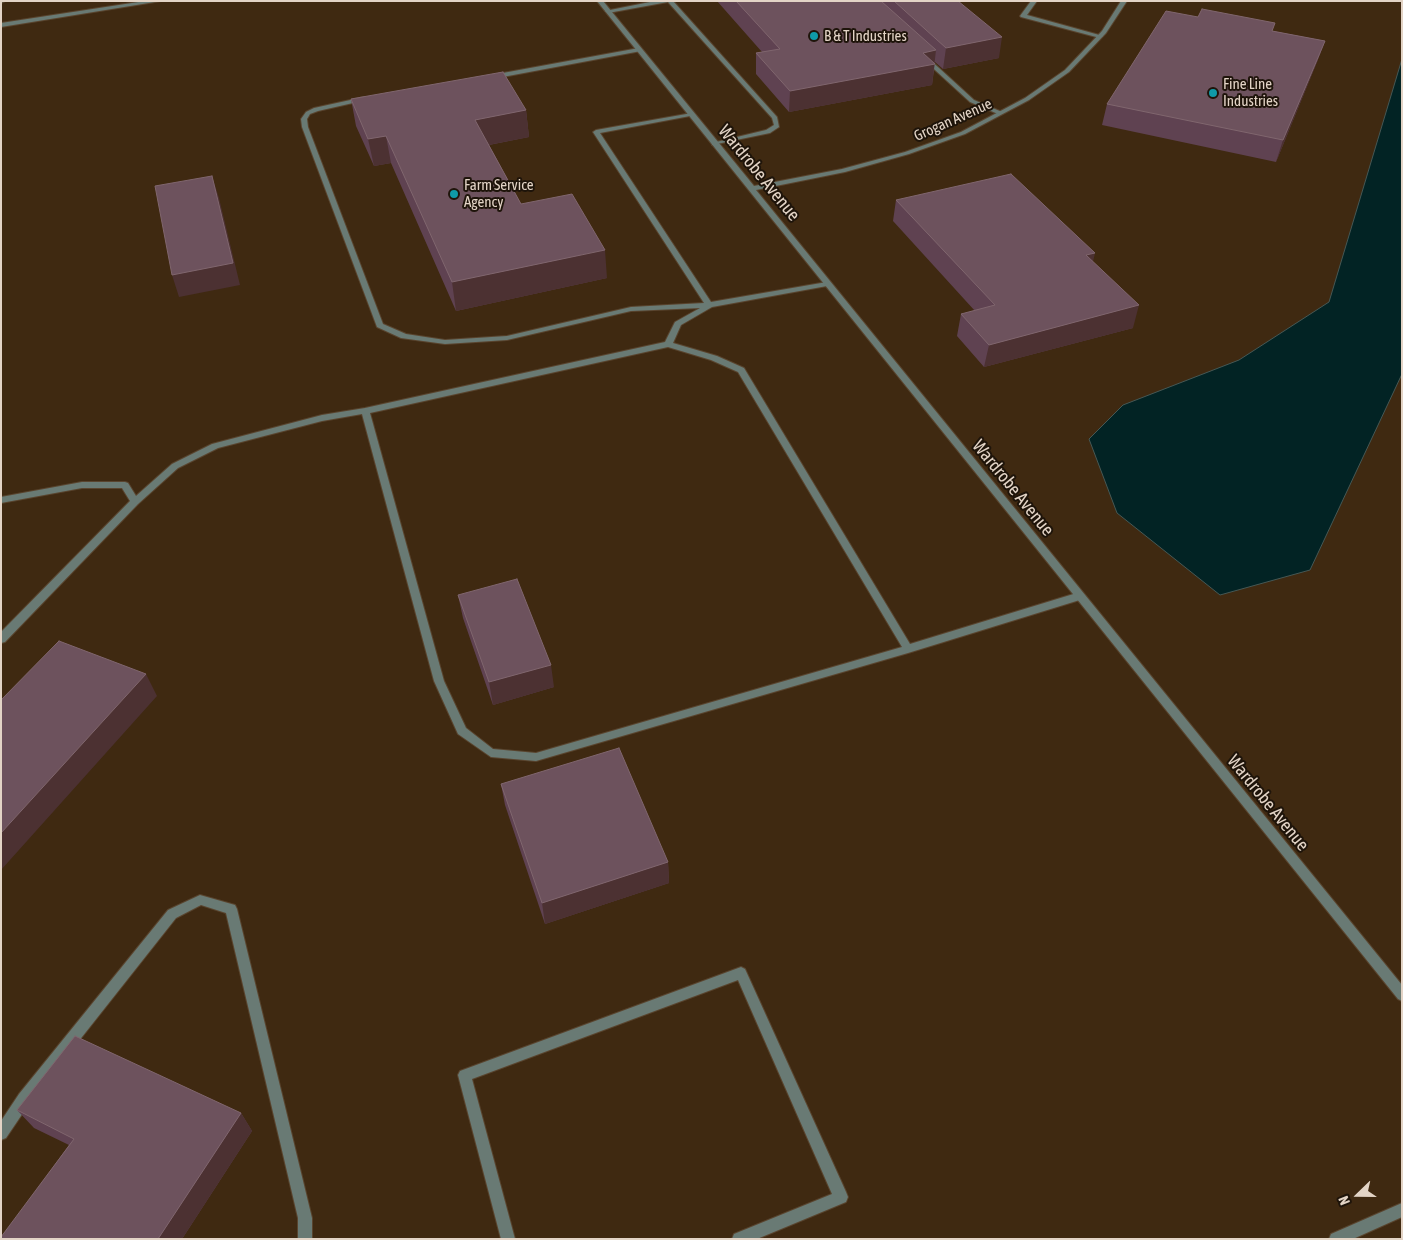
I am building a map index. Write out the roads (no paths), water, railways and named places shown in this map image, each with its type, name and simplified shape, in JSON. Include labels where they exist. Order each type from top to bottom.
[{"type":"street","points":[[1,25],[158,1]]},
{"type":"street","name":"Wardrobe Avenue","points":[[600,1],[1402,995]]},
{"type":"street","points":[[608,11],[668,1],[775,118],[777,126],[768,132],[714,144]]},
{"type":"street","points":[[1034,1],[1023,16],[1100,36]]},
{"type":"street","name":"Grogan Avenue","points":[[751,189],[844,171],[907,153],[963,133],[1027,99],[1067,70],[1100,36],[1124,1]]},
{"type":"street","points":[[484,78],[639,50]]},
{"type":"street","points":[[920,54],[972,101],[1000,113]]},
{"type":"street","points":[[377,97],[316,109],[308,113],[304,119],[305,127],[380,325],[404,336],[445,342],[506,338],[632,309],[709,306],[827,284]]},
{"type":"street","points":[[690,114],[596,132],[709,306]]},
{"type":"street","points":[[668,344],[678,324],[709,306]]},
{"type":"street","points":[[1,639],[135,502],[175,466],[215,446],[322,418],[365,411],[668,344],[714,358],[741,370],[908,649]]},
{"type":"street","points":[[365,411],[439,681],[462,731],[491,753],[536,757],[908,649],[1080,596]]},
{"type":"street","points":[[1,500],[82,486],[125,485],[135,502]]},
{"type":"street","points":[[1,1133],[24,1099],[172,914],[200,900],[230,910],[305,1218],[305,1239]]},
{"type":"street","points":[[508,1239],[465,1075],[741,973],[841,1197],[738,1239]]},
{"type":"street","points":[[1336,1239],[1402,1210]]},
{"type":"water","points":[[1402,59],[1402,374],[1310,570],[1220,595],[1117,513],[1089,439],[1123,405],[1239,360],[1329,302]]},
{"type":"place","name":"B & T Industries","points":[[814,36]]},
{"type":"place","name":"Fine Line Industries","points":[[1213,93]]},
{"type":"place","name":"Farm Service Agency","points":[[454,194]]}]
